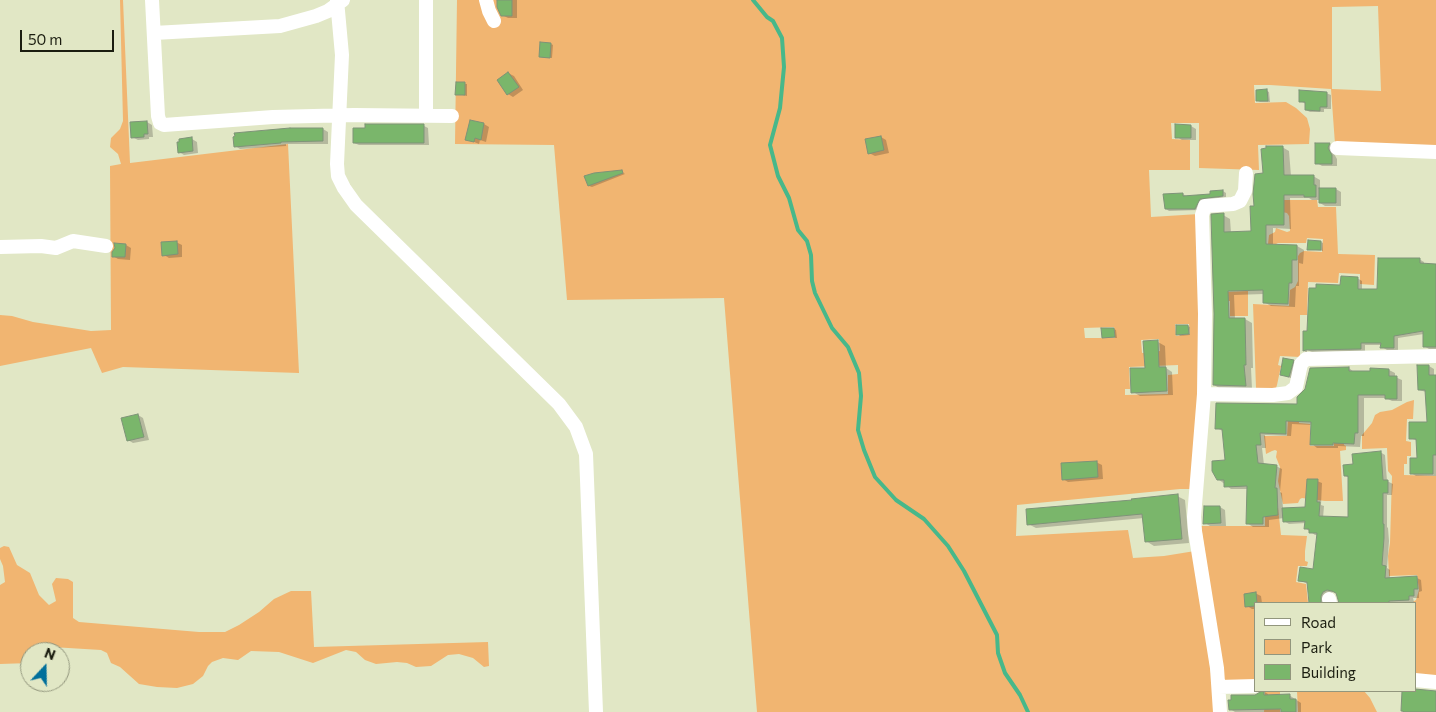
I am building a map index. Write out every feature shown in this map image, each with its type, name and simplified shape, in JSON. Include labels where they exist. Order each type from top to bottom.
[{"type":"street","points":[[152,0],[158,116],[160,123],[164,125],[248,118],[426,114],[452,116]]},
{"type":"street","points":[[426,0],[426,114]]},
{"type":"street","points":[[486,0],[494,21]]},
{"type":"street","points":[[154,33],[280,26],[328,11],[339,1]]},
{"type":"street","points":[[339,1],[342,54],[337,164],[338,176],[344,188],[356,205],[559,404],[576,427],[586,454],[596,712]]},
{"type":"street","points":[[1337,148],[1436,152]]},
{"type":"street","points":[[1220,712],[1217,668],[1194,517],[1204,394],[1203,211],[1205,206],[1233,204],[1240,201],[1245,191],[1246,173]]},
{"type":"street","points":[[0,247],[41,246],[56,248],[73,241],[106,246]]},
{"type":"street","points":[[1204,394],[1273,395],[1288,392],[1296,387],[1301,364],[1306,359],[1436,356]]},
{"type":"street","points":[[1416,680],[1436,682]]},
{"type":"street","points":[[1219,687],[1254,686]]},
{"type":"green space","points":[[120,0],[123,0],[130,163],[288,144],[299,373],[123,367],[102,373],[91,348],[0,366],[0,315],[91,331],[111,330],[110,166],[121,164],[118,154],[110,147],[111,138],[120,129],[123,121]]},
{"type":"green space","points":[[457,0],[1436,0],[1436,148],[1335,144],[1331,89],[1254,85],[1255,103],[1286,102],[1307,118],[1310,129],[1309,144],[1258,145],[1259,170],[1199,168],[1199,123],[1171,123],[1172,139],[1190,140],[1190,170],[1149,170],[1151,217],[1199,214],[1201,382],[1191,489],[1017,505],[1016,536],[1128,530],[1133,558],[1195,551],[1216,712],[757,712],[724,298],[567,300],[554,145],[455,144]],"holes":[[[1378,6],[1381,91],[1332,89],[1332,7]],[[1175,324],[1189,324],[1190,334],[1176,336]],[[1114,327],[1115,338],[1085,338],[1084,328]],[[1159,339],[1160,351],[1142,353],[1141,340]],[[1178,365],[1178,374],[1168,375],[1168,394],[1125,395],[1125,389],[1130,389],[1129,367]]]},
{"type":"green space","points":[[1282,200],[1317,200],[1318,207],[1336,207],[1338,254],[1375,255],[1374,285],[1360,284],[1360,274],[1339,273],[1338,283],[1308,282],[1307,315],[1300,315],[1300,357],[1280,356],[1278,365],[1281,366],[1276,388],[1256,388],[1253,304],[1289,306],[1290,290],[1295,287],[1298,281],[1298,256],[1304,251],[1322,252],[1323,239],[1307,238],[1306,243],[1268,244],[1269,235],[1275,232],[1276,228],[1287,232],[1290,231],[1289,216],[1287,213],[1282,212]]},
{"type":"green space","points":[[1248,291],[1248,316],[1230,316],[1230,301],[1225,301],[1225,292]]},
{"type":"green space","points":[[1414,400],[1413,419],[1407,419],[1406,441],[1411,442],[1411,456],[1407,456],[1407,464],[1404,464],[1404,475],[1436,476],[1436,679],[1416,678],[1416,602],[1413,602],[1416,600],[1419,590],[1417,575],[1389,576],[1388,556],[1392,476],[1388,471],[1387,448],[1362,449],[1362,435],[1372,423],[1375,415],[1392,410]]},
{"type":"green space","points":[[1288,419],[1299,419],[1299,423],[1310,424],[1310,446],[1334,446],[1334,433],[1345,433],[1344,445],[1346,450],[1340,451],[1343,501],[1302,498],[1298,503],[1283,504],[1278,481],[1280,467],[1276,457],[1277,451],[1266,454],[1264,436],[1287,436]]},
{"type":"green space","points":[[1265,508],[1278,508],[1281,535],[1307,536],[1305,561],[1308,562],[1307,566],[1298,566],[1296,582],[1306,584],[1308,602],[1254,602],[1254,682],[1224,681],[1201,526],[1265,526]]},
{"type":"green space","points":[[4,546],[9,547],[17,565],[30,573],[39,595],[49,605],[56,601],[52,584],[56,578],[68,579],[73,582],[73,618],[79,622],[199,632],[225,632],[259,612],[274,599],[291,591],[311,591],[314,647],[488,642],[489,666],[484,667],[473,658],[459,654],[448,655],[431,666],[416,667],[407,663],[397,662],[376,664],[365,660],[356,652],[346,650],[313,663],[279,652],[251,651],[238,660],[223,658],[212,662],[203,676],[193,684],[177,688],[139,684],[120,667],[111,663],[107,653],[101,650],[70,648],[70,642],[20,642],[20,663],[0,664],[0,585],[5,582],[0,559],[0,548]]},
{"type":"green space","points":[[1265,692],[1280,692],[1280,712],[1264,712]]},
{"type":"green space","points":[[1297,692],[1365,692],[1377,712],[1298,712]]},
{"type":"building","points":[[497,0],[512,0],[512,16],[501,16],[497,7]]},
{"type":"building","points":[[540,42],[551,43],[550,58],[539,57]]},
{"type":"building","points":[[508,72],[519,87],[507,95],[497,80]]},
{"type":"building","points":[[456,82],[465,82],[465,95],[455,95]]},
{"type":"building","points":[[1267,89],[1268,101],[1256,101],[1256,90]]},
{"type":"building","points":[[1299,90],[1327,92],[1327,107],[1320,107],[1320,111],[1305,110],[1305,102],[1299,102]]},
{"type":"building","points":[[470,120],[484,123],[481,140],[475,138],[474,142],[465,140]]},
{"type":"building","points":[[147,121],[148,134],[144,134],[144,137],[131,138],[130,122]]},
{"type":"building","points":[[365,124],[424,124],[424,143],[353,143],[353,128],[365,128]]},
{"type":"building","points":[[1175,124],[1191,125],[1191,138],[1175,138]]},
{"type":"building","points":[[290,128],[323,128],[323,141],[281,142],[234,147],[234,133]]},
{"type":"building","points":[[881,136],[884,150],[868,154],[865,139]]},
{"type":"building","points":[[192,137],[193,151],[178,153],[177,142],[179,142],[179,139]]},
{"type":"building","points":[[1315,143],[1330,143],[1328,148],[1332,155],[1332,164],[1315,164]]},
{"type":"building","points":[[1266,146],[1283,146],[1284,175],[1314,175],[1316,197],[1284,195],[1284,225],[1266,225],[1266,244],[1297,245],[1297,260],[1292,260],[1292,283],[1289,283],[1288,304],[1263,303],[1263,290],[1228,291],[1229,318],[1245,318],[1246,365],[1244,365],[1246,386],[1213,385],[1214,314],[1211,214],[1224,213],[1224,232],[1251,231],[1250,206],[1254,206],[1255,174],[1263,173],[1261,149],[1266,148]]},
{"type":"building","points":[[622,170],[623,173],[588,186],[584,176],[594,173]]},
{"type":"building","points":[[1319,188],[1336,188],[1336,203],[1319,203]]},
{"type":"building","points":[[1223,190],[1223,196],[1200,199],[1195,209],[1165,209],[1163,194],[1183,193],[1183,196],[1210,194],[1210,191]]},
{"type":"building","points":[[1308,240],[1321,241],[1321,250],[1307,250]]},
{"type":"building","points":[[177,241],[178,254],[162,256],[161,242]]},
{"type":"building","points":[[114,243],[126,244],[125,257],[112,257],[112,252],[115,248]]},
{"type":"building","points":[[1378,258],[1420,258],[1420,263],[1436,264],[1436,347],[1423,347],[1423,331],[1394,336],[1394,348],[1380,348],[1381,343],[1361,343],[1361,349],[1303,351],[1303,331],[1307,331],[1309,288],[1316,288],[1316,284],[1340,285],[1341,276],[1358,277],[1358,289],[1377,289]]},
{"type":"building","points":[[1176,325],[1188,325],[1189,334],[1176,335]]},
{"type":"building","points":[[1101,328],[1114,328],[1115,337],[1102,338]]},
{"type":"building","points":[[1158,340],[1159,367],[1166,367],[1167,391],[1131,393],[1130,368],[1145,368],[1143,341]]},
{"type":"building","points":[[1283,358],[1294,360],[1289,377],[1280,375]]},
{"type":"building","points":[[1417,365],[1429,365],[1429,375],[1436,375],[1436,455],[1433,455],[1433,474],[1410,474],[1410,458],[1417,458],[1416,439],[1409,439],[1409,422],[1427,422],[1425,390],[1418,390]]},
{"type":"building","points":[[1349,367],[1349,371],[1370,371],[1370,368],[1389,369],[1389,376],[1397,376],[1397,399],[1385,399],[1385,395],[1358,395],[1358,433],[1355,433],[1354,444],[1310,445],[1311,422],[1286,421],[1286,434],[1260,433],[1261,445],[1256,445],[1258,463],[1277,465],[1275,488],[1277,488],[1278,515],[1263,517],[1263,524],[1246,524],[1247,486],[1224,487],[1224,480],[1217,480],[1212,471],[1212,461],[1225,460],[1222,429],[1215,429],[1216,403],[1297,404],[1297,397],[1305,389],[1310,368]]},
{"type":"building","points":[[138,414],[144,437],[127,441],[121,418]]},
{"type":"building","points":[[1381,451],[1383,480],[1388,480],[1388,493],[1383,493],[1384,538],[1382,565],[1386,566],[1385,578],[1417,576],[1418,589],[1414,589],[1414,596],[1409,596],[1409,600],[1339,602],[1336,593],[1327,590],[1321,596],[1321,602],[1309,602],[1307,582],[1298,581],[1300,567],[1313,569],[1317,533],[1309,533],[1309,529],[1304,529],[1305,521],[1283,522],[1282,508],[1305,507],[1307,479],[1318,479],[1317,502],[1320,502],[1319,516],[1348,517],[1348,476],[1344,476],[1343,465],[1353,464],[1352,454]]},
{"type":"building","points":[[1097,461],[1098,477],[1062,480],[1061,463]]},
{"type":"building","points":[[1178,494],[1182,539],[1145,542],[1142,514],[1027,525],[1026,509]]},
{"type":"building","points":[[1204,506],[1220,506],[1221,523],[1203,524]]},
{"type":"building","points":[[1256,592],[1257,602],[1254,602],[1254,606],[1245,607],[1244,594]]},
{"type":"building","points":[[1416,689],[1436,691],[1436,712],[1401,711],[1402,692],[1416,692]]},
{"type":"building","points":[[1260,692],[1264,692],[1264,695],[1290,694],[1290,699],[1296,699],[1296,712],[1281,712],[1281,709],[1229,710],[1228,700],[1231,700],[1231,695],[1255,695]]},
{"type":"waterway","points":[[753,0],[767,17],[773,21],[782,38],[784,67],[780,108],[770,145],[778,176],[789,198],[798,230],[807,241],[811,255],[812,281],[815,293],[832,328],[848,347],[859,373],[861,396],[858,430],[864,450],[875,477],[896,500],[924,519],[948,546],[964,571],[997,635],[998,653],[1005,673],[1020,695],[1028,712]]}]
